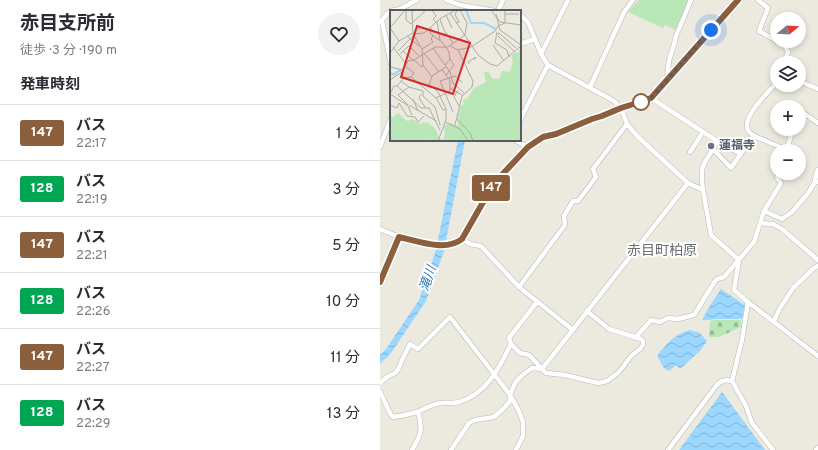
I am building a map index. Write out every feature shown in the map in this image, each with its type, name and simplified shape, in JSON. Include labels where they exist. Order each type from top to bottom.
[{"type":"main road","points":[[380,282],[399,237],[435,246],[458,242],[462,239],[497,180],[528,147],[543,137],[556,134],[621,108],[651,98],[738,0]]},
{"type":"street","points":[[396,10],[417,0]]},
{"type":"street","points":[[446,0],[474,9],[484,10]]},
{"type":"street","points":[[496,10],[503,0]]},
{"type":"street","points":[[541,54],[568,0]]},
{"type":"street","points":[[590,87],[624,12],[633,0]]},
{"type":"street","points":[[667,79],[669,60],[676,36],[691,0]]},
{"type":"street","points":[[758,0],[768,8],[759,31],[770,37]]},
{"type":"street","points":[[390,12],[384,16],[381,22],[390,60]]},
{"type":"street","points":[[521,17],[528,22],[534,39],[548,65],[614,101],[621,108],[627,124],[637,136],[688,183],[703,190]]},
{"type":"street","points":[[521,43],[534,39]]},
{"type":"street","points":[[521,118],[548,65]]},
{"type":"street","points":[[806,84],[818,89]]},
{"type":"street","points":[[770,92],[753,109],[747,126],[748,132],[772,144]]},
{"type":"street","points":[[651,98],[717,141],[741,154]]},
{"type":"street","points":[[806,115],[818,123]]},
{"type":"street","points":[[380,147],[390,121]]},
{"type":"street","points":[[519,287],[565,225],[564,216],[573,202],[578,201],[596,177],[593,169],[627,124]]},
{"type":"street","points":[[690,152],[704,132]]},
{"type":"street","points":[[713,149],[731,168],[754,136]]},
{"type":"street","points":[[517,141],[528,147]]},
{"type":"street","points":[[717,141],[702,165],[701,176],[703,190],[711,235],[738,260]]},
{"type":"street","points":[[764,211],[782,219],[792,212],[816,182],[816,174],[818,170]]},
{"type":"street","points":[[635,338],[652,320],[660,322],[668,318],[678,319],[694,315],[715,281],[717,279],[724,278],[754,242],[764,211],[781,182],[779,180]]},
{"type":"street","points":[[542,369],[688,183]]},
{"type":"street","points":[[760,223],[773,224],[782,229],[818,260]]},
{"type":"street","points":[[380,229],[399,237]]},
{"type":"street","points":[[462,239],[470,244],[480,246],[519,287],[572,330]]},
{"type":"street","points":[[738,260],[734,290],[818,356]]},
{"type":"street","points":[[774,321],[780,308],[793,288],[818,266]]},
{"type":"street","points":[[537,302],[509,338],[511,344],[520,353],[529,356],[546,373],[598,383],[607,381],[619,372],[631,356],[640,349],[643,345],[643,341],[641,339],[609,329],[587,311]]},
{"type":"street","points":[[748,302],[742,340],[732,381],[746,406],[752,423],[773,450]]},
{"type":"street","points":[[380,383],[399,368],[410,344],[418,349],[450,317],[510,395],[519,411],[523,422],[523,436],[516,450]]},
{"type":"street","points":[[380,392],[393,417],[418,412],[441,402],[460,402],[478,393],[494,375],[511,344]]},
{"type":"street","points":[[451,450],[469,423],[475,420],[494,417],[504,408],[510,401],[510,395],[515,383],[520,377],[532,368],[542,369]]},
{"type":"street","points":[[668,450],[716,386],[720,382],[727,379],[732,381]]},
{"type":"street","points":[[412,450],[421,431],[421,423],[418,412]]},
{"type":"green space","points":[[639,0],[690,0],[677,32],[665,25],[663,28],[628,12]]},
{"type":"green space","points":[[741,320],[741,327],[719,337],[709,337],[710,321]]},
{"type":"water","name":"滝川","points":[[458,141],[465,141],[444,251],[426,301],[391,353],[380,364],[380,355],[386,349],[419,300],[436,250]]},
{"type":"water","points":[[721,289],[745,305],[742,319],[702,320]]},
{"type":"water","points":[[690,330],[700,333],[707,341],[700,351],[680,369],[676,365],[669,371],[664,368],[657,356],[671,340],[679,334]]},
{"type":"water","points":[[722,392],[765,450],[679,450]]},
{"type":"bus line","name":"147","points":[[380,282],[399,237],[435,246],[458,242],[462,239],[497,180],[516,158],[528,147],[543,137],[556,134],[621,108],[651,98],[738,0]]},
{"type":"place","name":"蓮福寺","points":[[711,146]]},
{"type":"district","name":"赤目町柏原","points":[[662,251]]},
{"type":"route","points":[[641,102],[651,98],[711,30]]}]
